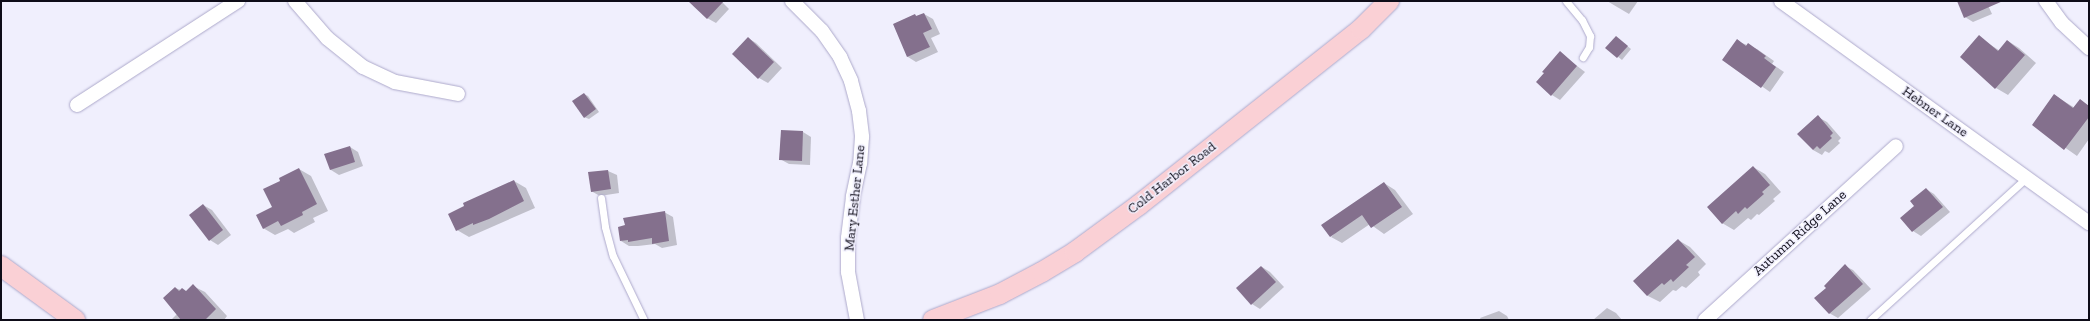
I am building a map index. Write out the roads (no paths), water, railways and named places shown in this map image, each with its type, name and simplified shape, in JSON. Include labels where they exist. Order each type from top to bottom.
[{"type":"main road","name":"Cold Harbor Road","points":[[933,320],[1000,294],[1042,272],[1075,252],[1139,205],[1361,29],[1389,1]]},
{"type":"main road","points":[[1,266],[75,320]]},
{"type":"street","points":[[76,105],[238,1]]},
{"type":"street","points":[[295,1],[327,38],[363,67],[395,82],[458,94]]},
{"type":"street","name":"Mary Esther Lane","points":[[792,1],[822,31],[840,57],[851,81],[859,111],[862,137],[860,164],[853,197],[848,238],[848,272],[857,320]]},
{"type":"street","name":"Hebner Lane","points":[[1781,1],[2089,223]]},
{"type":"street","points":[[2046,1],[2062,23],[2089,48]]},
{"type":"street","name":"Autumn Ridge Lane","points":[[1705,320],[1896,146]]},
{"type":"lane","points":[[1566,1],[1582,20],[1590,36],[1589,47],[1583,57]]},
{"type":"lane","points":[[1870,320],[2027,177]]},
{"type":"lane","points":[[601,198],[605,227],[613,256],[644,320]]}]
